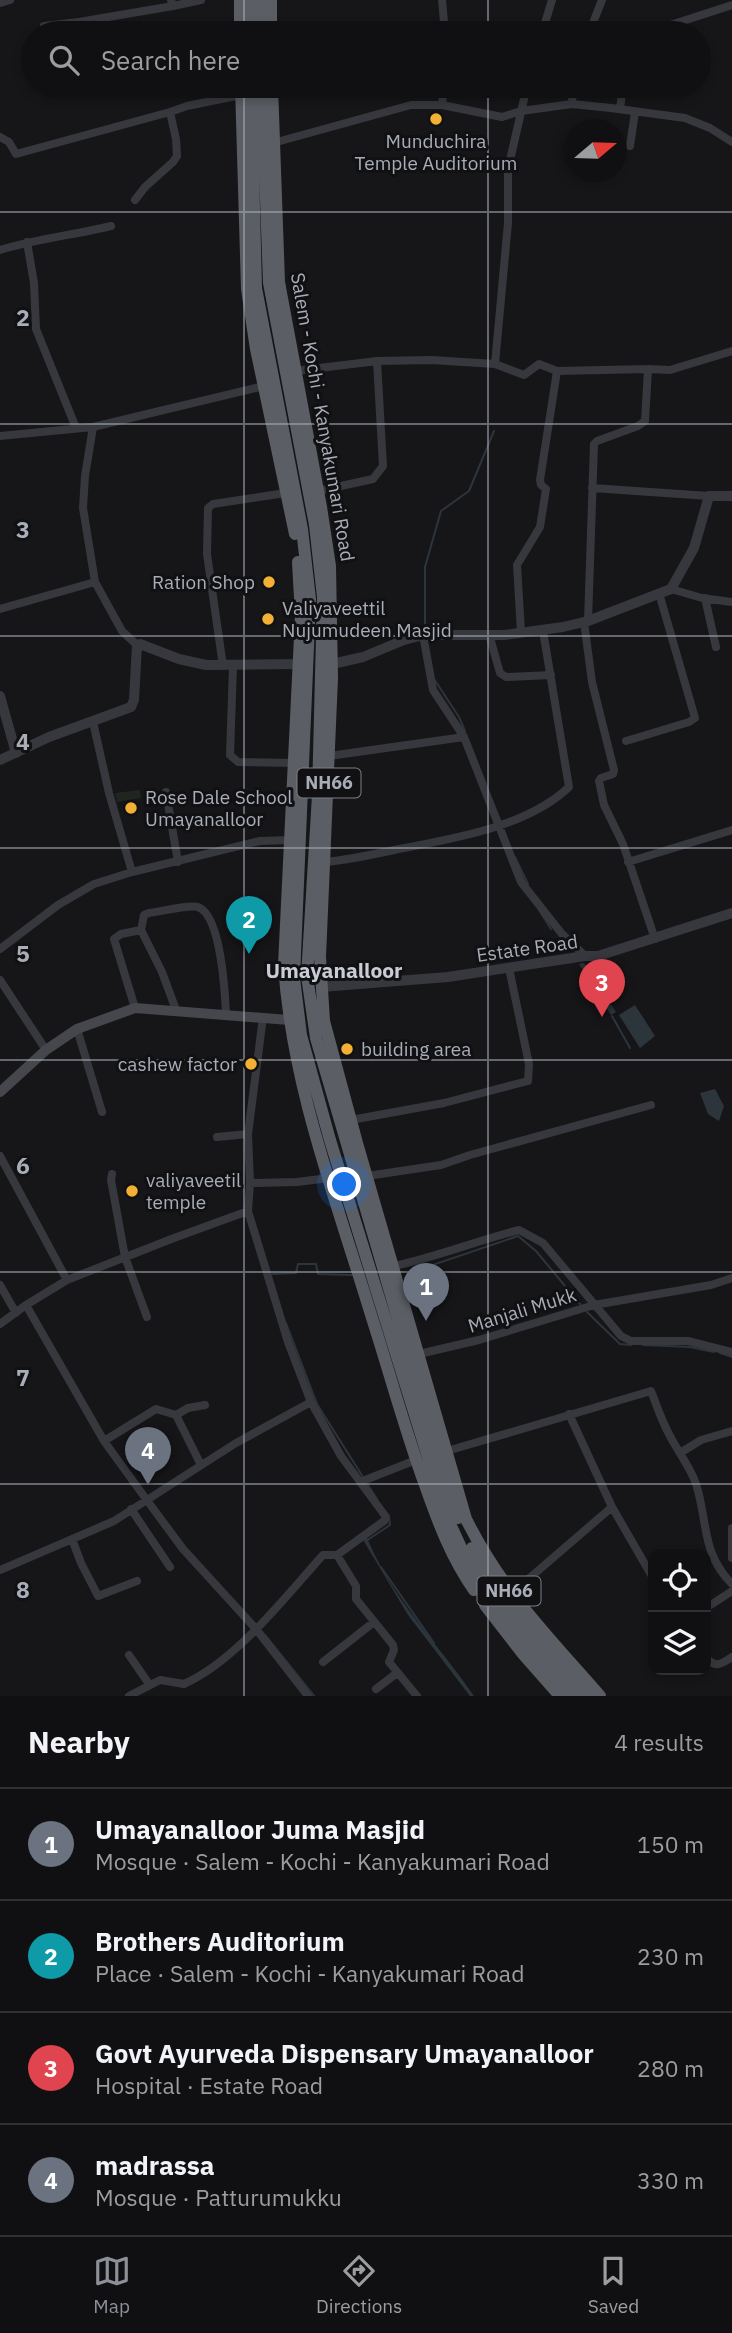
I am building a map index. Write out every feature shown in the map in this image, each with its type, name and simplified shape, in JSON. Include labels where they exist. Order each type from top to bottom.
[{"type":"highway","points":[[240,0],[240,21]]},
{"type":"highway","points":[[248,0],[249,21]]},
{"type":"highway","points":[[259,0],[260,21]]},
{"type":"highway","points":[[271,0],[271,21]]},
{"type":"highway","name":"NH66","points":[[241,98],[247,289],[297,548],[301,616],[284,965],[289,1020],[303,1089],[328,1178],[416,1460],[442,1532],[458,1567],[516,1644],[560,1696]]},
{"type":"highway","points":[[251,98],[256,288],[302,529],[310,598],[294,978],[301,1035],[330,1140],[446,1515],[474,1576],[572,1696]]},
{"type":"highway","points":[[262,98],[269,283],[315,525],[323,597],[318,795],[307,976],[316,1038],[456,1513],[481,1568],[534,1637],[586,1696]]},
{"type":"highway","name":"Salem - Kochi - Kanyakumari Road","points":[[272,98],[279,282],[330,566],[330,756],[320,957],[324,1021],[466,1519],[482,1552],[511,1594],[600,1696]]},
{"type":"main road","points":[[0,1093],[46,1050],[77,1029],[135,1008],[289,1020]]},
{"type":"street","points":[[0,3],[10,0]]},
{"type":"street","points":[[84,21],[172,3],[201,0]]},
{"type":"street","points":[[442,0],[444,21]]},
{"type":"street","points":[[546,21],[552,0]]},
{"type":"street","points":[[593,21],[601,0]]},
{"type":"street","points":[[683,21],[732,5]]},
{"type":"street","points":[[0,137],[9,142],[16,154],[170,113],[214,98]]},
{"type":"street","points":[[442,105],[443,98]]},
{"type":"street","points":[[495,364],[509,223],[508,169],[524,98]]},
{"type":"street","points":[[572,98],[572,104]]},
{"type":"street","points":[[620,109],[621,98]]},
{"type":"street","points":[[273,143],[411,104],[442,105],[502,117],[520,111],[572,104],[620,109],[685,118],[710,128],[732,142]]},
{"type":"street","points":[[630,146],[635,112]]},
{"type":"street","points":[[135,200],[177,156],[170,113]]},
{"type":"street","points":[[0,250],[27,242],[65,237],[111,226]]},
{"type":"street","points":[[27,242],[34,283],[36,329],[76,428]]},
{"type":"street","points":[[295,371],[377,360],[431,359],[495,364],[524,375],[539,364],[557,371],[670,370],[732,351]]},
{"type":"street","points":[[318,491],[373,479],[383,466],[377,360]]},
{"type":"street","points":[[648,369],[645,421],[597,441],[593,449],[586,622],[592,682],[614,769],[613,774],[601,778],[599,785],[604,805],[624,844],[655,939]]},
{"type":"street","points":[[521,632],[517,565],[540,527],[546,489],[540,480],[557,371]]},
{"type":"street","points":[[0,436],[93,427],[264,386]]},
{"type":"street","points":[[93,427],[83,508],[96,582],[122,631],[137,645],[205,665],[299,664]]},
{"type":"street","points":[[592,488],[732,496]]},
{"type":"street","points":[[286,493],[213,504],[208,508],[207,554],[228,666],[230,755],[238,762],[294,763]]},
{"type":"street","points":[[671,589],[694,548],[709,496]]},
{"type":"street","points":[[0,610],[96,582]]},
{"type":"street","points":[[332,664],[363,657],[423,635],[543,631],[586,622],[671,589],[732,603]]},
{"type":"street","points":[[626,741],[695,718],[659,593]]},
{"type":"street","points":[[705,598],[716,648]]},
{"type":"street","points":[[324,862],[441,841],[499,825],[537,810],[569,788],[543,631]]},
{"type":"street","points":[[489,634],[500,673],[506,677],[551,675]]},
{"type":"street","points":[[423,635],[433,690],[464,737],[521,882],[562,934],[585,956]]},
{"type":"street","points":[[0,760],[59,733],[131,707],[134,700],[137,645]]},
{"type":"street","points":[[0,696],[16,753]]},
{"type":"street","points":[[93,722],[109,793],[132,872]]},
{"type":"street","points":[[330,756],[464,737]]},
{"type":"street","points":[[166,792],[178,862]]},
{"type":"street","points":[[628,862],[732,830]]},
{"type":"street","points":[[0,949],[58,905],[94,884],[260,841],[290,840]]},
{"type":"street","points":[[176,1010],[142,930],[142,919],[149,913],[194,907],[202,911],[215,933],[223,967],[226,1014]]},
{"type":"street","name":"Estate Road","points":[[321,986],[448,976],[598,956],[732,913]]},
{"type":"street","points":[[135,1008],[114,939],[121,934],[142,930]]},
{"type":"street","points":[[351,1120],[444,1103],[528,1081],[529,1064],[509,968]]},
{"type":"street","points":[[0,980],[46,1050]]},
{"type":"street","points":[[129,1696],[160,1680],[178,1684],[189,1682],[228,1655],[256,1629],[323,1555],[337,1555],[386,1517],[341,1456],[311,1402],[288,1342],[248,1211],[248,1133],[263,1017]]},
{"type":"street","points":[[77,1029],[102,1112]]},
{"type":"street","points":[[367,1175],[441,1165],[651,1105]]},
{"type":"street","points":[[217,1137],[248,1133]]},
{"type":"street","points":[[0,1156],[67,1280]]},
{"type":"street","points":[[112,1174],[125,1257],[147,1317]]},
{"type":"street","points":[[250,1183],[328,1178]]},
{"type":"street","points":[[0,1324],[67,1280],[248,1211]]},
{"type":"street","points":[[394,1266],[433,1257],[471,1242],[519,1230],[543,1243],[621,1336],[631,1341],[688,1341],[732,1352]]},
{"type":"street","name":"Manjali Mukk","points":[[419,1354],[479,1340],[594,1305],[711,1285],[732,1278]]},
{"type":"street","points":[[0,1285],[16,1313]]},
{"type":"street","points":[[26,1305],[104,1441],[183,1549],[256,1629],[308,1696]]},
{"type":"street","points":[[447,1451],[651,1391],[668,1434],[696,1484],[707,1539],[718,1570],[732,1584]]},
{"type":"street","points":[[0,1570],[114,1521],[201,1465],[311,1402]]},
{"type":"street","points":[[176,1415],[188,1408],[205,1405]]},
{"type":"street","points":[[104,1441],[156,1409],[176,1415],[201,1465]]},
{"type":"street","points":[[569,1414],[612,1507],[648,1569]]},
{"type":"street","points":[[680,1453],[701,1440],[732,1431]]},
{"type":"street","points":[[360,1482],[416,1460]]},
{"type":"street","points":[[511,1594],[612,1507]]},
{"type":"street","points":[[131,1509],[170,1567]]},
{"type":"street","points":[[732,1528],[732,1558]]},
{"type":"street","points":[[72,1539],[98,1596],[136,1581]]},
{"type":"street","points":[[337,1555],[356,1586],[356,1599],[393,1645],[394,1650],[389,1662],[417,1696]]},
{"type":"street","points":[[711,1605],[732,1591]]},
{"type":"street","points":[[323,1662],[374,1622]]},
{"type":"street","points":[[129,1655],[149,1684]]},
{"type":"street","points":[[711,1663],[717,1665],[732,1657]]},
{"type":"street","points":[[376,1689],[397,1673]]},
{"type":"shaded area","points":[[140,790],[141,798],[117,802],[115,793]]},
{"type":"shaded area","points":[[584,963],[616,1012],[611,1015],[579,964]]},
{"type":"shaded area","points":[[635,1005],[655,1036],[640,1048],[619,1015]]},
{"type":"shaded area","points":[[715,1089],[724,1106],[719,1121],[708,1114],[700,1093]]},
{"type":"shaded area","points":[[366,1535],[376,1558],[401,1599],[474,1696],[470,1696],[408,1615],[362,1538]]},
{"type":"waterway","points":[[425,625],[425,567],[441,511],[469,491],[494,431]]},
{"type":"waterway","points":[[434,679],[465,731]]},
{"type":"waterway","points":[[515,857],[528,884]]},
{"type":"waterway","points":[[539,910],[551,929]]},
{"type":"waterway","points":[[586,974],[596,990]]},
{"type":"waterway","points":[[612,1016],[630,1048]]},
{"type":"waterway","points":[[409,1273],[518,1236],[536,1251],[580,1304]]},
{"type":"waterway","points":[[272,1274],[296,1273],[298,1264],[316,1264],[318,1274],[352,1275]]},
{"type":"waterway","points":[[587,1312],[620,1344],[631,1345]]},
{"type":"waterway","points":[[286,1323],[317,1404],[363,1477]]},
{"type":"waterway","points":[[643,1345],[690,1347],[714,1352]]},
{"type":"waterway","points":[[720,1353],[732,1357]]},
{"type":"waterway","points":[[368,1485],[377,1499]]},
{"type":"waterway","points":[[366,1541],[390,1525],[389,1518]]},
{"type":"waterway","points":[[381,1567],[434,1643]]},
{"type":"waterway","points":[[265,1635],[314,1696]]},
{"type":"place","name":"Munduchira Temple Auditorium","points":[[436,119]]},
{"type":"place","name":"Ration Shop","points":[[269,582]]},
{"type":"place","name":"Valiyaveettil Nujumudeen Masjid","points":[[268,619]]},
{"type":"place","name":"Rose Dale School Umayanalloor","points":[[131,808]]},
{"type":"place","name":"Brothers Auditorium","points":[[249,954]]},
{"type":"place","name":"Govt Ayurveda Dispensary Umayanalloor","points":[[602,1017]]},
{"type":"place","name":"building area","points":[[347,1049]]},
{"type":"place","name":"cashew factor","points":[[251,1064]]},
{"type":"place","name":"valiyaveetil temple","points":[[132,1191]]},
{"type":"place","name":"Umayanalloor Juma Masjid","points":[[426,1321]]},
{"type":"place","name":"madrassa","points":[[148,1485]]},
{"type":"district","name":"Umayanalloor","points":[[334,971]]}]
